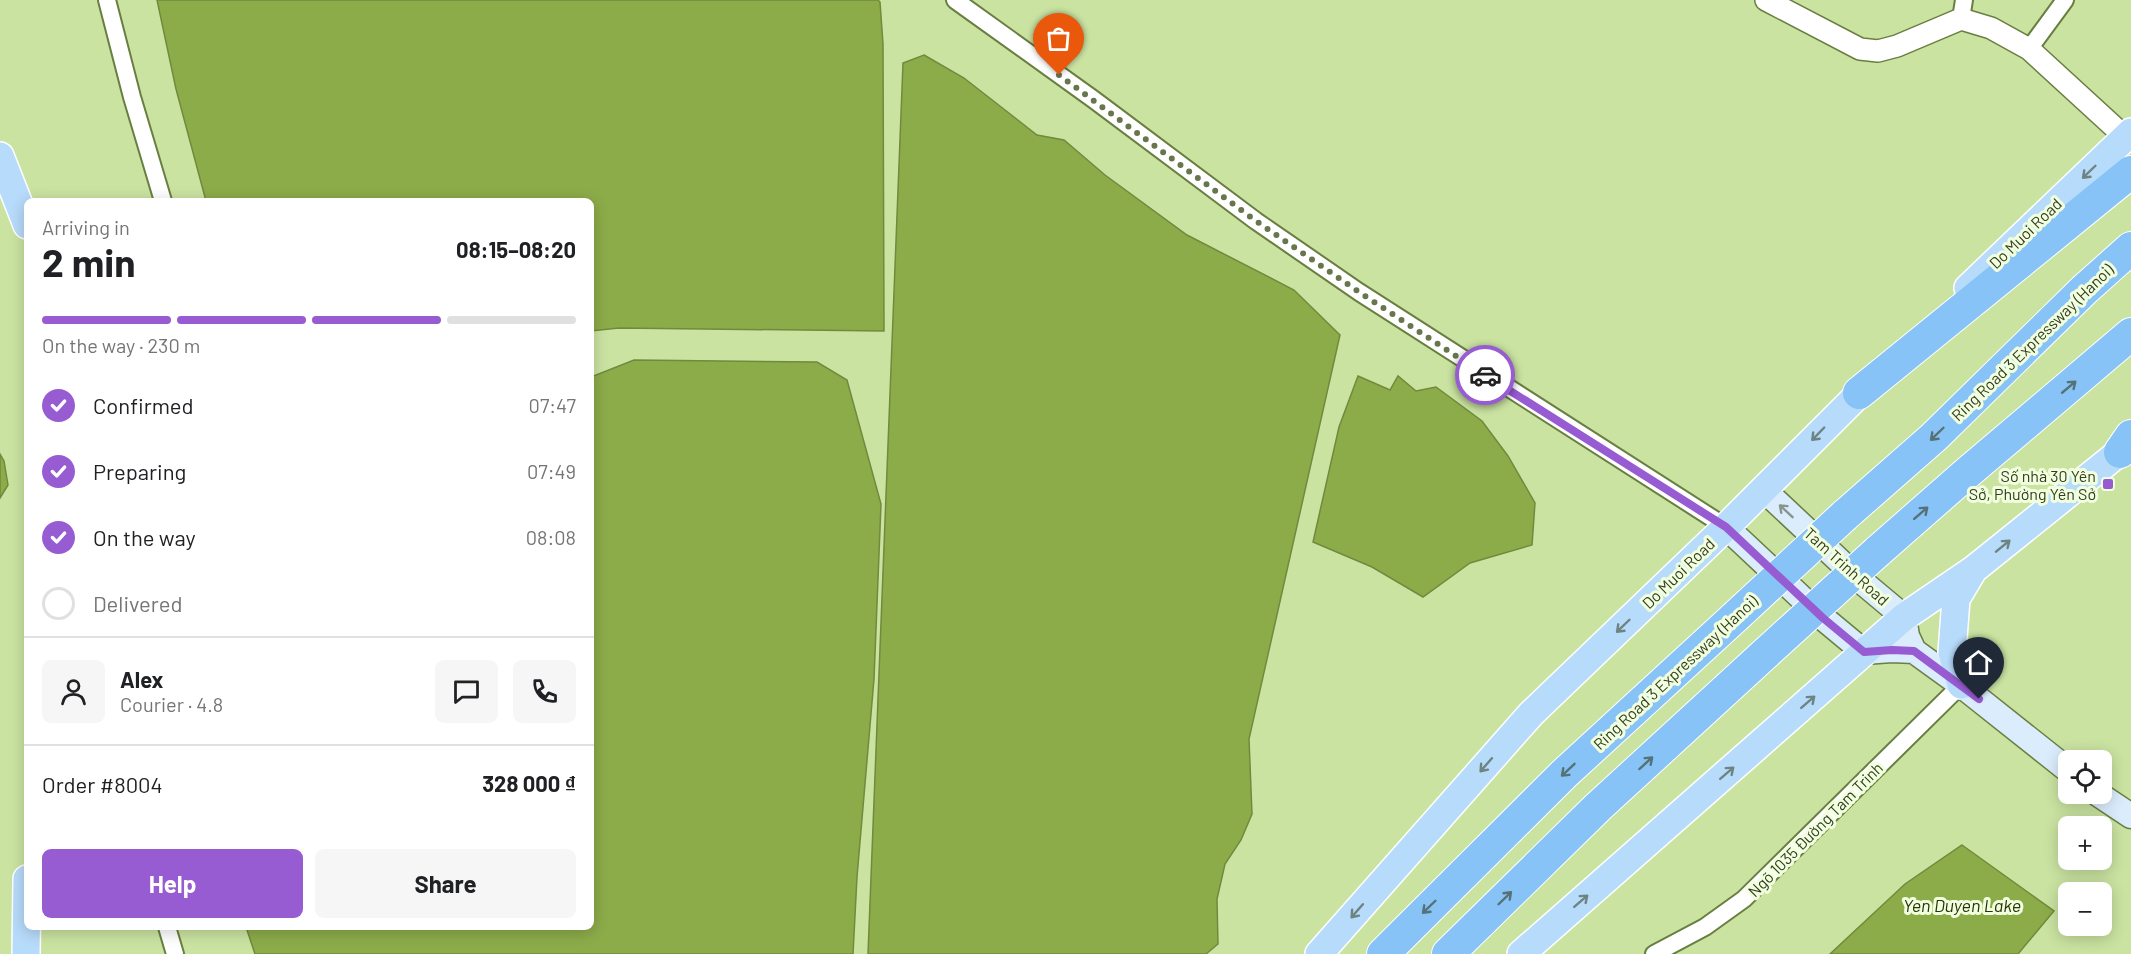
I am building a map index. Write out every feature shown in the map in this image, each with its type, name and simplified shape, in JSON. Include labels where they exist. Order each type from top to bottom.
[{"type":"highway","points":[[1859,393],[2131,172]]},
{"type":"highway","name":"Ring Road 3 Expressway (Hanoi)","points":[[1383,954],[1566,773],[1844,516],[1934,437],[2084,290],[2131,248]]},
{"type":"highway","points":[[1448,954],[1598,807],[1877,552],[2131,334]]},
{"type":"main road","name":"Do Muoi Road","points":[[1319,954],[1531,714],[2128,134]]},
{"type":"main road","points":[[0,156],[24,217]]},
{"type":"main road","points":[[1521,954],[1904,617],[1972,570],[2127,444]]},
{"type":"main road","name":"Tam Trinh Road","points":[[1764,490],[1861,581],[1904,617],[1907,636],[1914,651]]},
{"type":"main road","points":[[1726,527],[1823,618],[1864,652],[1914,651],[2058,762]]},
{"type":"main road","points":[[1961,685],[1952,652],[1956,599],[1972,570]]},
{"type":"main road","points":[[2112,803],[2131,816]]},
{"type":"main road","points":[[26,930],[26,954]]},
{"type":"street","points":[[107,0],[132,97],[162,198]]},
{"type":"street","points":[[955,0],[1093,99],[1256,221],[1359,292],[1726,527]]},
{"type":"street","points":[[1766,0],[1860,48],[1878,51],[1897,46],[1962,10],[2029,49],[2128,134]]},
{"type":"street","points":[[2029,49],[2065,0]]},
{"type":"street","name":"Ngõ 1035 Đường Tam Trinh","points":[[1654,954],[1705,927],[1744,899],[1961,685]]},
{"type":"street","points":[[168,930],[175,954]]},
{"type":"water","points":[[157,0],[878,0],[883,44],[884,331],[619,328],[594,331],[594,198],[205,198],[176,89]]},
{"type":"water","points":[[924,55],[964,78],[1037,135],[1064,140],[1105,175],[1187,235],[1294,290],[1340,335],[1249,739],[1252,814],[1241,840],[1225,864],[1217,899],[1218,944],[1206,954],[868,954],[903,63]]},
{"type":"water","points":[[634,360],[817,362],[847,380],[881,504],[874,679],[857,877],[853,954],[255,954],[247,930],[594,930],[594,376]]},
{"type":"water","points":[[1358,376],[1390,390],[1398,376],[1416,391],[1436,387],[1482,421],[1508,456],[1535,503],[1532,545],[1470,563],[1423,597],[1372,567],[1313,542],[1339,427]]},
{"type":"water","points":[[0,454],[4,461],[8,485],[0,498]]},
{"type":"water","name":"Yen Duyen Lake","points":[[1962,845],[2054,911],[2018,954],[1830,954],[1905,884]]},
{"type":"way so far","points":[[1059,75],[1256,221],[1422,335],[1485,375]]},
{"type":"place","name":"Số nhà 30 Yên Sở, Phường Yên Sở","points":[[2108,484]]},
{"type":"route","points":[[1485,375],[1726,527],[1823,618],[1864,652],[1914,651],[1979,699]]}]
